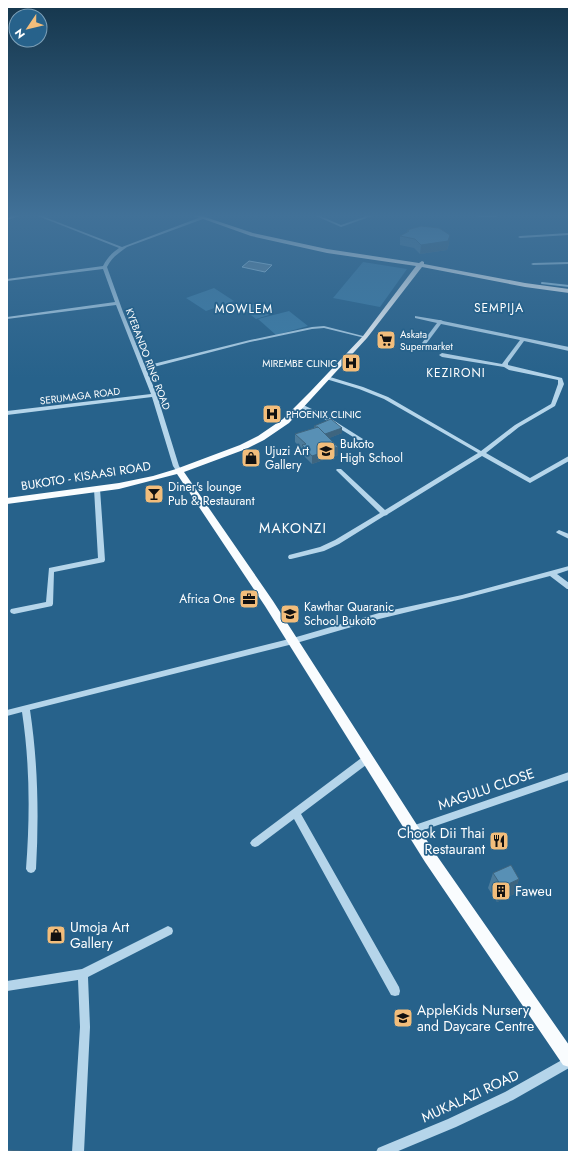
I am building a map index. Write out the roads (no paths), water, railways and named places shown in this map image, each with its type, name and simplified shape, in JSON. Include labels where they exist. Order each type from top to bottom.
[{"type":"main road","name":"BUKOTO - KISAASI ROAD","points":[[7,501],[97,489],[146,480],[179,471],[255,441],[276,428],[301,406],[328,378],[365,337],[415,270]]},
{"type":"main road","points":[[450,270],[525,285],[569,291]]},
{"type":"main road","points":[[458,270],[569,288]]},
{"type":"main road","points":[[179,471],[219,526],[260,587],[412,830],[569,1061]]},
{"type":"street","points":[[7,280],[82,270]]},
{"type":"street","name":"KYEBANDO RING ROAD","points":[[106,270],[117,303],[154,395],[176,466],[179,471]]},
{"type":"street","points":[[7,318],[117,303]]},
{"type":"street","points":[[418,317],[569,349]]},
{"type":"street","points":[[424,344],[441,321]]},
{"type":"street","points":[[143,368],[250,341],[312,328],[324,328],[365,337]]},
{"type":"street","points":[[505,366],[523,339]]},
{"type":"street","points":[[291,557],[322,549],[337,542],[385,514],[482,453],[517,426],[553,405],[561,384],[561,380],[558,378],[505,366],[442,355]]},
{"type":"street","points":[[328,378],[354,385],[382,396],[530,481],[569,458]]},
{"type":"street","name":"SERUMAGA ROAD","points":[[7,413],[154,395]]},
{"type":"street","points":[[301,406],[360,439]]},
{"type":"street","points":[[339,470],[385,514]]},
{"type":"street","points":[[14,611],[50,604],[51,570],[102,560],[97,489]]},
{"type":"street","points":[[559,532],[569,537]]},
{"type":"street","points":[[7,713],[26,710],[293,641],[379,616],[462,597],[569,568]]},
{"type":"street","points":[[551,573],[569,587]]},
{"type":"street","points":[[26,710],[34,786],[31,869]]},
{"type":"street","points":[[255,843],[367,759]]},
{"type":"street","name":"MAGULU CLOSE","points":[[412,830],[569,776]]},
{"type":"street","points":[[295,812],[395,991]]},
{"type":"street","points":[[7,986],[83,974],[168,931]]},
{"type":"street","points":[[78,1152],[85,1027],[83,974]]},
{"type":"street","name":"MUKALAZI ROAD","points":[[382,1152],[452,1123],[509,1096],[569,1061]]},
{"type":"waterway","points":[[542,283],[569,286]]},
{"type":"place","name":"Askata Supermarket","points":[[386,340]]},
{"type":"place","name":"MIREMBE CLINIC","points":[[351,363]]},
{"type":"place","name":"PHOENIX CLINIC","points":[[272,414]]},
{"type":"place","name":"Bukoto High School","points":[[326,451]]},
{"type":"place","name":"Ujuzi Art Gallery","points":[[251,458]]},
{"type":"place","name":"Diner's lounge Pub & Restaurant","points":[[154,494]]},
{"type":"place","name":"Africa One","points":[[249,599]]},
{"type":"place","name":"Kawthar Quaranic School Bukoto","points":[[290,614]]},
{"type":"place","name":"Chook Dii Thai Restaurant","points":[[499,841]]},
{"type":"place","name":"Faweu","points":[[501,891]]},
{"type":"place","name":"Umoja Art Gallery","points":[[56,935]]},
{"type":"place","name":"AppleKids Nursery and Daycare Centre","points":[[403,1018]]},
{"type":"district","name":"SEMPIJA","points":[[499,308]]},
{"type":"district","name":"MOWLEM","points":[[244,309]]},
{"type":"district","name":"KEZIRONI","points":[[456,373]]},
{"type":"district","name":"MAKONZI","points":[[293,528]]}]
